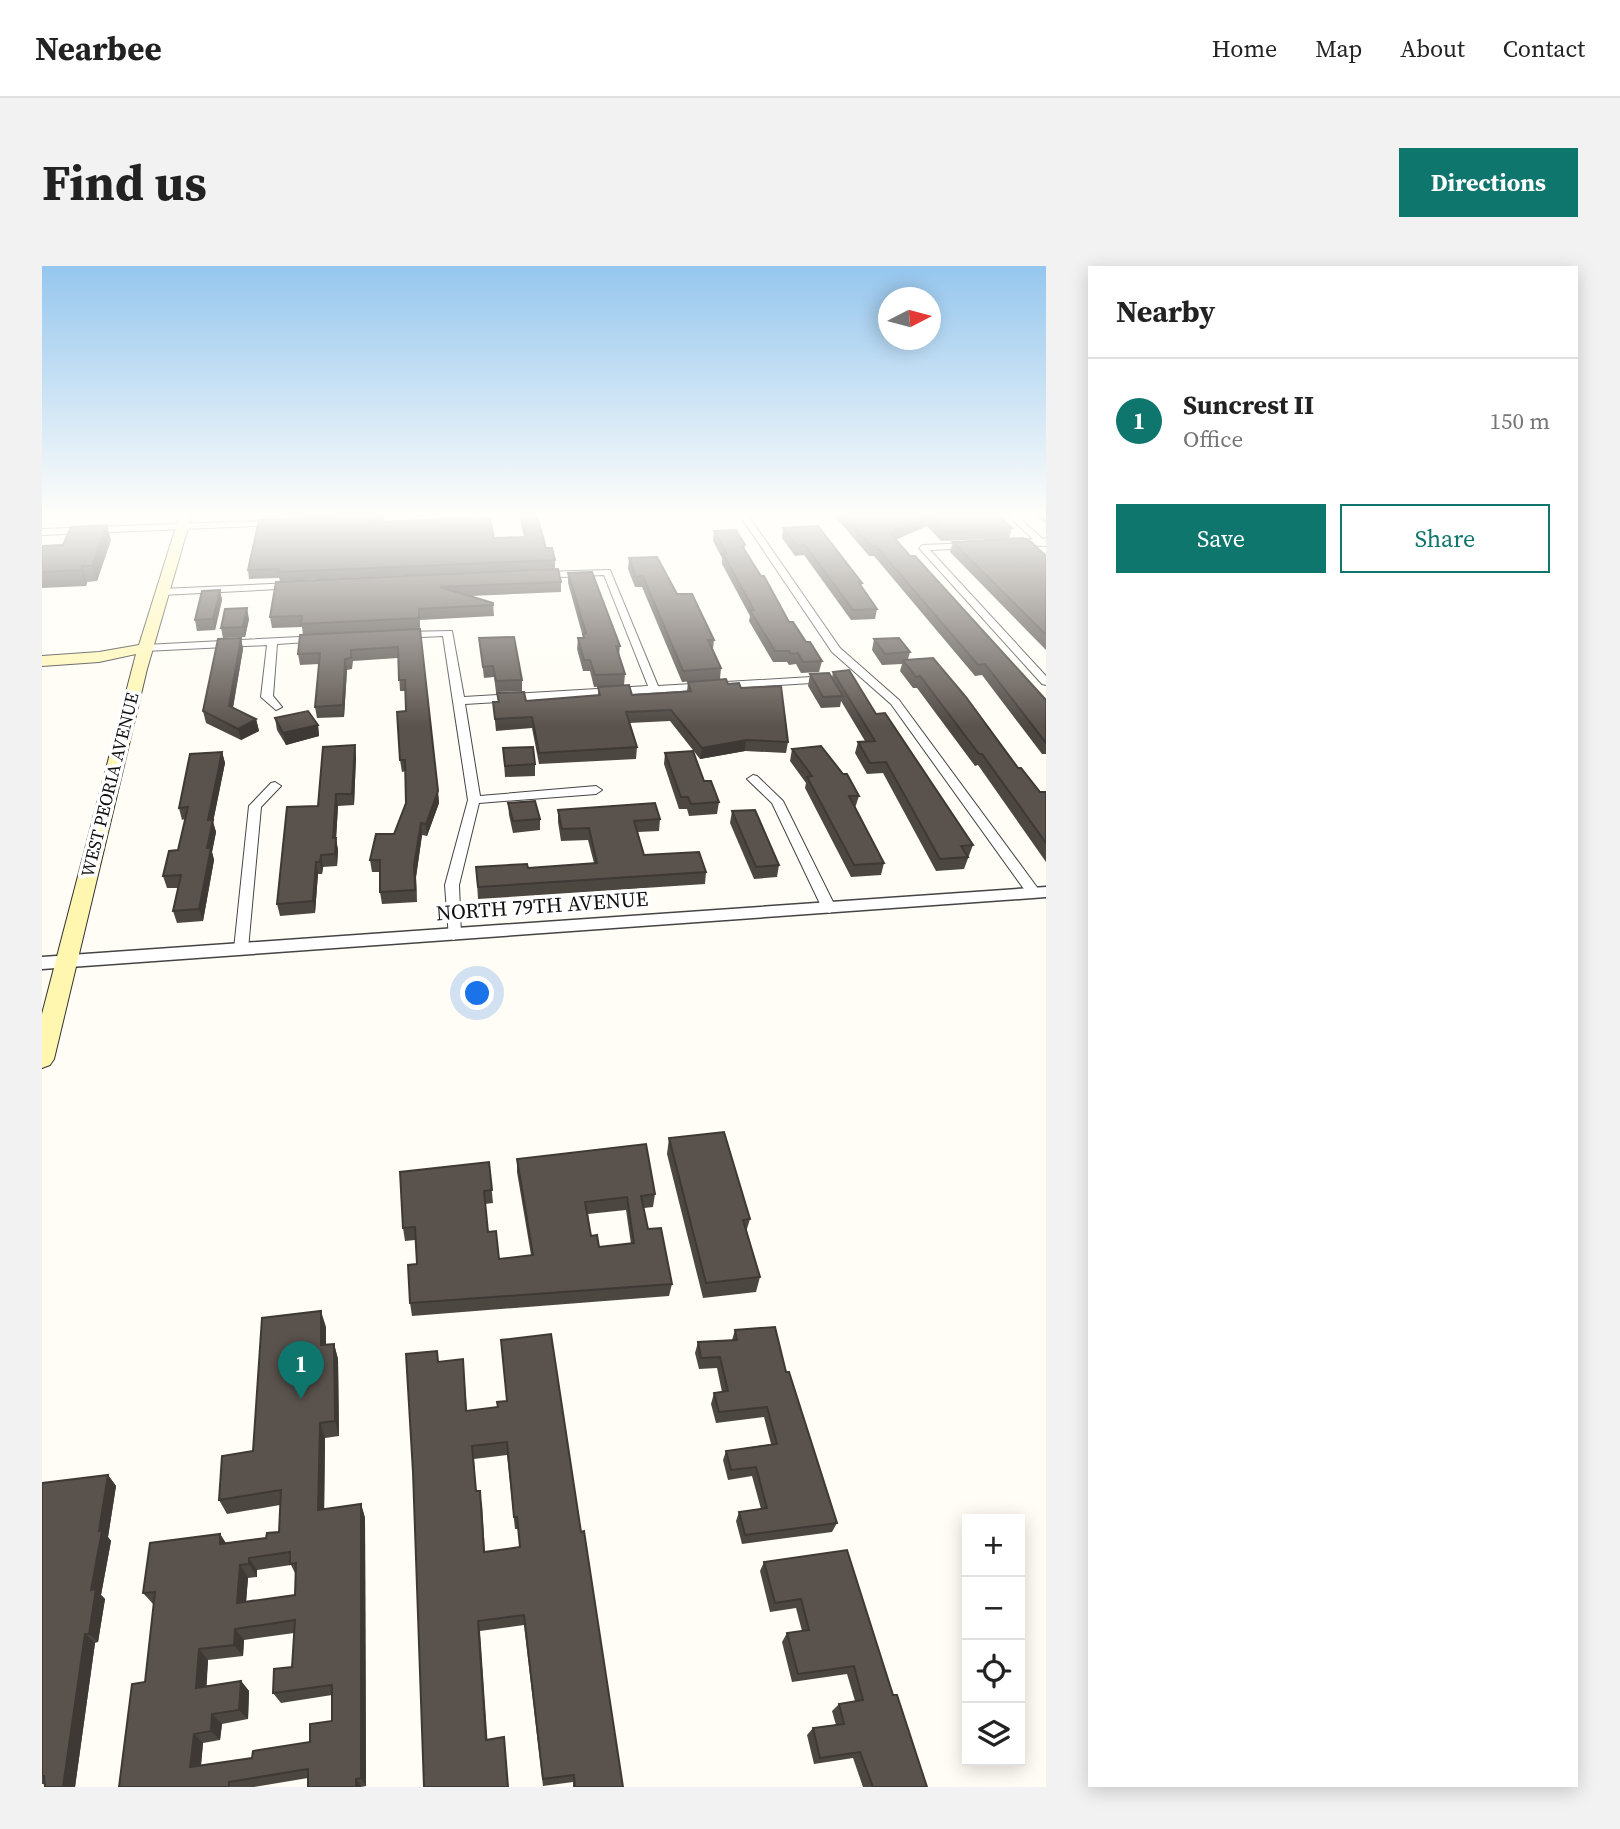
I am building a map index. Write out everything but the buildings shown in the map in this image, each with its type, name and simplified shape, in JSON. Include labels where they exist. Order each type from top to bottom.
[{"type":"main road","name":"WEST PEORIA AVENUE","points":[[42,1059],[145,648],[164,585]]},
{"type":"main road","points":[[42,648],[102,645],[145,648]]},
{"type":"main road","points":[[42,661],[99,657],[145,648]]},
{"type":"street","points":[[612,585],[654,690]]},
{"type":"street","points":[[792,585],[852,676],[895,702],[1040,893]]},
{"type":"street","points":[[957,585],[1046,681]]},
{"type":"street","points":[[162,592],[302,586]]},
{"type":"street","points":[[394,635],[448,633],[474,800],[452,885],[454,935]]},
{"type":"street","points":[[145,648],[326,638]]},
{"type":"street","points":[[272,641],[267,697],[276,707]]},
{"type":"street","points":[[459,701],[852,676]]},
{"type":"street","points":[[753,779],[777,801],[829,908]]},
{"type":"street","points":[[241,949],[255,806],[275,786]]},
{"type":"street","points":[[474,800],[596,790]]},
{"type":"street","name":"NORTH 79TH AVENUE","points":[[42,962],[1040,893]]},
{"type":"place","name":"Suncrest II","points":[[301,1399]]}]
